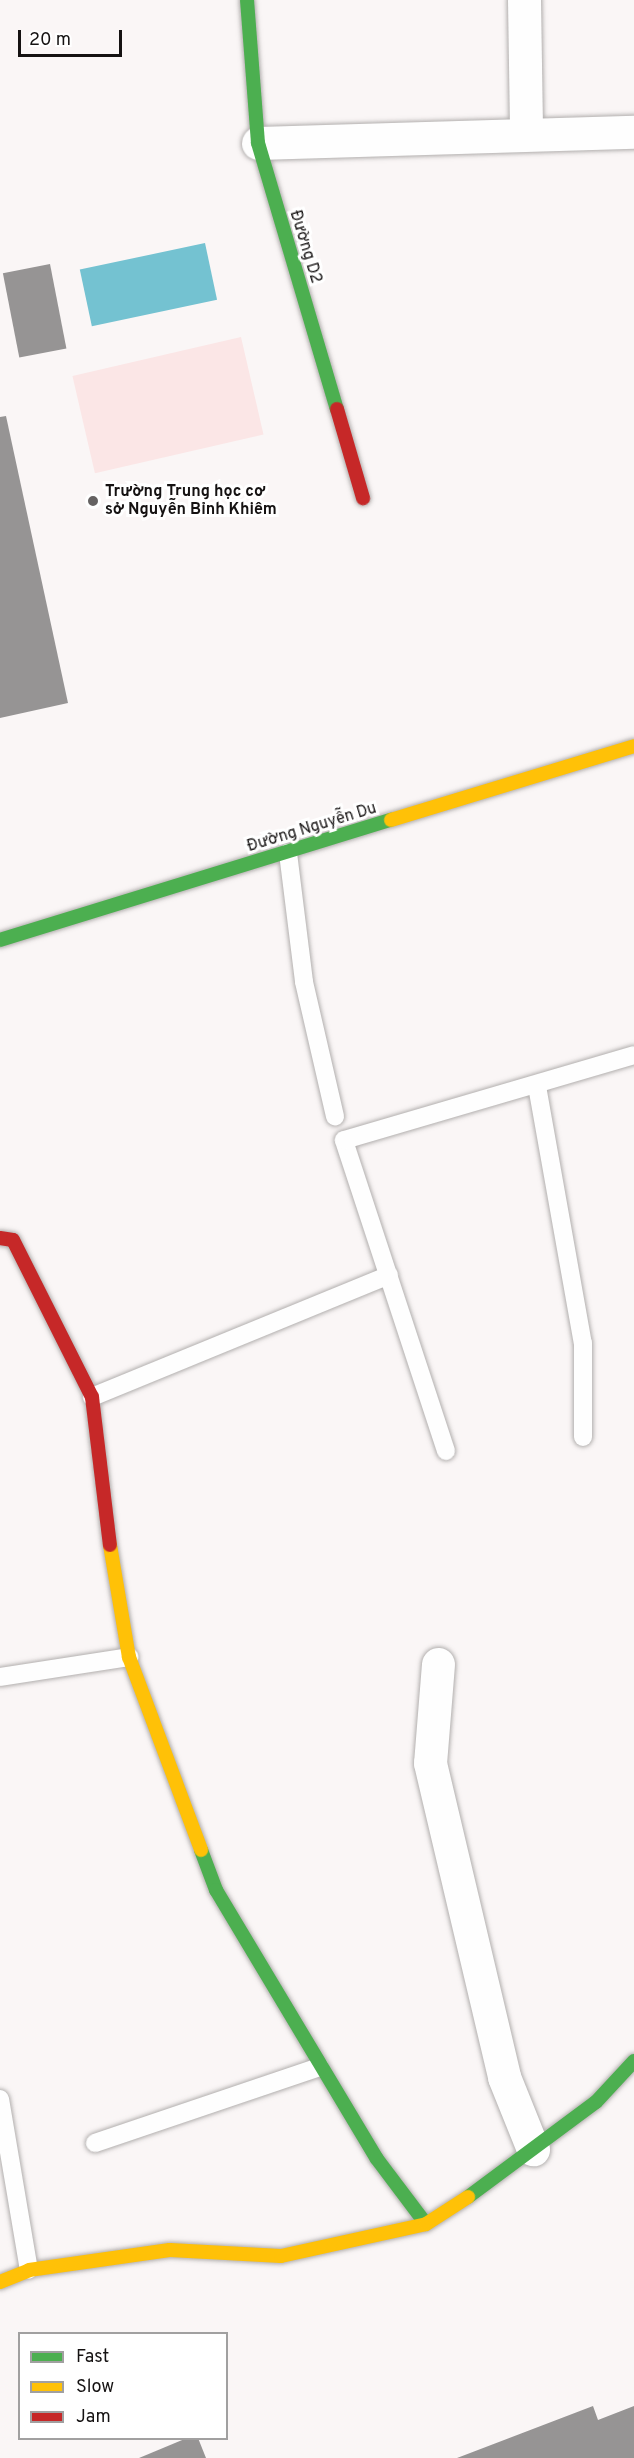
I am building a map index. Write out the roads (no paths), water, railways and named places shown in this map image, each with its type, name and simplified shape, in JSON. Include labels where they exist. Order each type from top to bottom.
[{"type":"street","name":"Đường D2","points":[[247,0],[258,143],[363,498]]},
{"type":"street","points":[[524,0],[526,134]]},
{"type":"street","points":[[258,143],[634,132]]},
{"type":"street","name":"Đường Nguyễn Du","points":[[0,940],[634,746]]},
{"type":"street","points":[[0,1238],[13,1240],[92,1397],[107,1529],[129,1657],[216,1890],[377,2159],[426,2224]]},
{"type":"street","points":[[438,1664],[430,1763],[504,2077],[533,2149]]},
{"type":"street","points":[[0,2282],[29,2270],[170,2250],[280,2256],[426,2224],[596,2102],[634,2061]]},
{"type":"lane","points":[[288,853],[304,982],[335,1116]]},
{"type":"lane","points":[[446,1450],[344,1140],[537,1086],[634,1055]]},
{"type":"lane","points":[[537,1086],[583,1343],[583,1437]]},
{"type":"lane","points":[[92,1397],[389,1275]]},
{"type":"lane","points":[[0,1677],[129,1657]]},
{"type":"lane","points":[[95,2143],[320,2067]]},
{"type":"lane","points":[[0,2099],[29,2270]]},
{"type":"water","points":[[205,243],[217,300],[92,326],[80,270]]},
{"type":"place","name":"Trường Trung học cơ sở Nguyễn Bỉnh Khiêm","points":[[93,501]]}]
